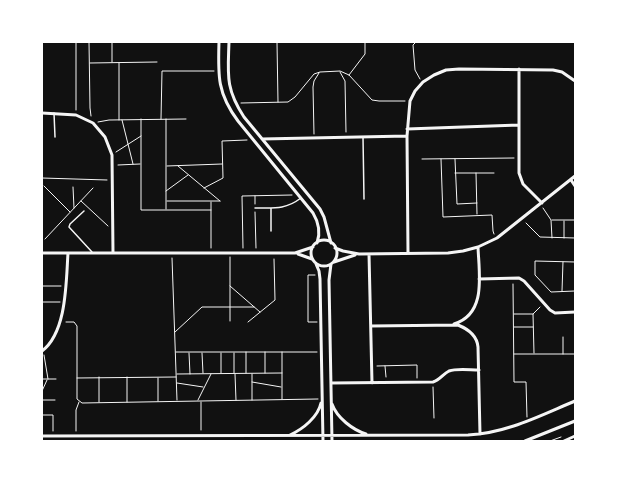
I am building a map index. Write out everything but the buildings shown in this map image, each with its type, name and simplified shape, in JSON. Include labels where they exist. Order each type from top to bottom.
[{"type":"street","points":[[218,42],[218,71],[221,91],[229,110],[314,213],[317,220],[319,233],[317,243]]},
{"type":"street","points":[[229,42],[229,82],[235,103],[244,117],[320,210],[324,217],[331,243]]},
{"type":"street","points":[[519,69],[519,173],[523,184],[541,204]]},
{"type":"street","points":[[408,253],[407,129],[410,101],[415,91],[423,82],[446,70],[519,69],[554,70],[565,74],[575,81]]},
{"type":"street","points":[[42,113],[76,115],[93,123],[105,137],[112,155],[113,253]]},
{"type":"street","points":[[407,129],[519,125]]},
{"type":"street","points":[[262,138],[407,136]]},
{"type":"street","points":[[312,259],[311,253],[313,247],[317,243],[324,241],[331,243],[343,252],[359,254],[448,253],[478,247],[497,238],[575,176]]},
{"type":"street","points":[[570,180],[575,186]]},
{"type":"street","points":[[294,253],[313,247]]},
{"type":"street","points":[[452,325],[466,318],[476,305],[479,279],[478,247]]},
{"type":"street","points":[[332,441],[329,280],[332,263],[336,256],[336,248]]},
{"type":"street","points":[[42,253],[294,253],[301,254],[312,259],[320,274],[323,441]]},
{"type":"street","points":[[43,351],[51,343],[59,322],[64,302],[68,253]]},
{"type":"street","points":[[316,264],[324,266],[359,254]]},
{"type":"street","points":[[369,254],[372,383]]},
{"type":"street","points":[[479,279],[519,278],[524,281],[550,310],[555,312],[575,312]]},
{"type":"street","points":[[371,326],[452,325],[463,327],[476,338],[479,370],[480,434]]},
{"type":"street","points":[[331,383],[433,382],[445,373],[453,370],[479,370]]},
{"type":"street","points":[[287,436],[300,429],[314,417],[318,412],[322,399]]},
{"type":"street","points":[[42,436],[372,436],[480,434],[503,430],[575,401]]},
{"type":"street","points":[[331,402],[336,412],[351,426],[364,434],[372,436]]},
{"type":"street","points":[[525,441],[575,421]]},
{"type":"street","points":[[564,441],[575,436]]},
{"type":"lane","points":[[54,113],[54,137]]},
{"type":"lane","points":[[363,136],[364,199]]},
{"type":"lane","points":[[255,208],[285,207],[301,198]]},
{"type":"lane","points":[[271,208],[271,231]]},
{"type":"lane","points":[[84,211],[70,224],[69,227],[93,253]]},
{"type":"path","points":[[76,42],[76,115]]},
{"type":"path","points":[[89,42],[90,108],[93,123],[104,120],[186,119]]},
{"type":"path","points":[[112,42],[112,62]]},
{"type":"path","points":[[277,42],[278,102]]},
{"type":"path","points":[[349,75],[365,54],[365,42]]},
{"type":"path","points":[[416,42],[413,45],[415,70],[423,82]]},
{"type":"path","points":[[118,62],[119,120]]},
{"type":"path","points":[[89,63],[157,62]]},
{"type":"path","points":[[161,119],[162,71],[218,71]]},
{"type":"path","points":[[235,103],[284,102],[292,100],[314,74],[320,72],[340,71],[349,75],[372,100],[410,101]]},
{"type":"path","points":[[340,71],[345,81],[346,137]]},
{"type":"path","points":[[314,138],[313,87],[316,76],[320,72]]},
{"type":"path","points":[[141,119],[141,210],[211,210]]},
{"type":"path","points":[[166,119],[166,210]]},
{"type":"path","points":[[122,120],[132,164]]},
{"type":"path","points":[[112,155],[141,136]]},
{"type":"path","points":[[204,188],[223,178],[222,141],[254,140]]},
{"type":"path","points":[[441,158],[443,217],[492,215],[493,231],[497,238]]},
{"type":"path","points":[[455,158],[457,204],[477,203]]},
{"type":"path","points":[[422,159],[519,158]]},
{"type":"path","points":[[112,165],[141,164]]},
{"type":"path","points":[[166,166],[222,164]]},
{"type":"path","points":[[166,201],[220,201],[177,165]]},
{"type":"path","points":[[455,173],[494,173]]},
{"type":"path","points":[[476,173],[477,216]]},
{"type":"path","points":[[166,191],[188,175]]},
{"type":"path","points":[[42,178],[112,181]]},
{"type":"path","points":[[44,186],[70,212]]},
{"type":"path","points":[[73,187],[74,209]]},
{"type":"path","points":[[45,239],[93,188]]},
{"type":"path","points":[[255,196],[256,253]]},
{"type":"path","points":[[81,201],[113,230]]},
{"type":"path","points":[[211,201],[211,253]]},
{"type":"path","points":[[541,204],[551,220],[552,238]]},
{"type":"path","points":[[522,219],[540,237],[575,238]]},
{"type":"path","points":[[551,220],[575,220]]},
{"type":"path","points":[[564,220],[564,238]]},
{"type":"path","points":[[172,253],[177,401]]},
{"type":"path","points":[[230,253],[230,321]]},
{"type":"path","points":[[248,322],[275,300],[274,253]]},
{"type":"path","points":[[575,262],[535,262],[535,275],[551,292],[575,291]]},
{"type":"path","points":[[562,262],[562,292]]},
{"type":"path","points":[[320,274],[308,274],[308,322],[321,322]]},
{"type":"path","points":[[513,278],[514,382],[526,382],[527,421]]},
{"type":"path","points":[[42,286],[66,286]]},
{"type":"path","points":[[230,286],[260,312]]},
{"type":"path","points":[[42,302],[64,302]]},
{"type":"path","points":[[513,314],[533,314],[544,304]]},
{"type":"path","points":[[175,332],[202,307],[254,307]]},
{"type":"path","points":[[533,314],[534,354]]},
{"type":"path","points":[[59,322],[74,322],[77,325],[77,397],[79,402],[76,410],[76,436]]},
{"type":"path","points":[[514,327],[533,327]]},
{"type":"path","points":[[563,337],[563,354]]},
{"type":"path","points":[[42,391],[48,379],[43,351]]},
{"type":"path","points":[[175,352],[322,352]]},
{"type":"path","points":[[189,352],[190,374]]},
{"type":"path","points":[[202,352],[203,374]]},
{"type":"path","points":[[221,352],[221,373]]},
{"type":"path","points":[[234,352],[236,400]]},
{"type":"path","points":[[246,352],[246,373]]},
{"type":"path","points":[[265,352],[265,373]]},
{"type":"path","points":[[282,352],[282,400]]},
{"type":"path","points":[[514,354],[575,354]]},
{"type":"path","points":[[386,365],[386,382]]},
{"type":"path","points":[[371,366],[417,365],[417,382]]},
{"type":"path","points":[[198,401],[211,373]]},
{"type":"path","points":[[252,373],[252,400]]},
{"type":"path","points":[[176,374],[282,373]]},
{"type":"path","points":[[127,377],[127,402]]},
{"type":"path","points":[[158,377],[158,402]]},
{"type":"path","points":[[77,378],[176,377]]},
{"type":"path","points":[[99,378],[99,403]]},
{"type":"path","points":[[42,379],[56,379]]},
{"type":"path","points":[[252,382],[282,387]]},
{"type":"path","points":[[433,382],[434,418]]},
{"type":"path","points":[[176,383],[204,388]]},
{"type":"path","points":[[79,402],[99,403],[322,399]]},
{"type":"path","points":[[42,400],[56,400]]},
{"type":"path","points":[[201,401],[201,436]]},
{"type":"path","points":[[42,415],[53,415],[53,436]]}]
